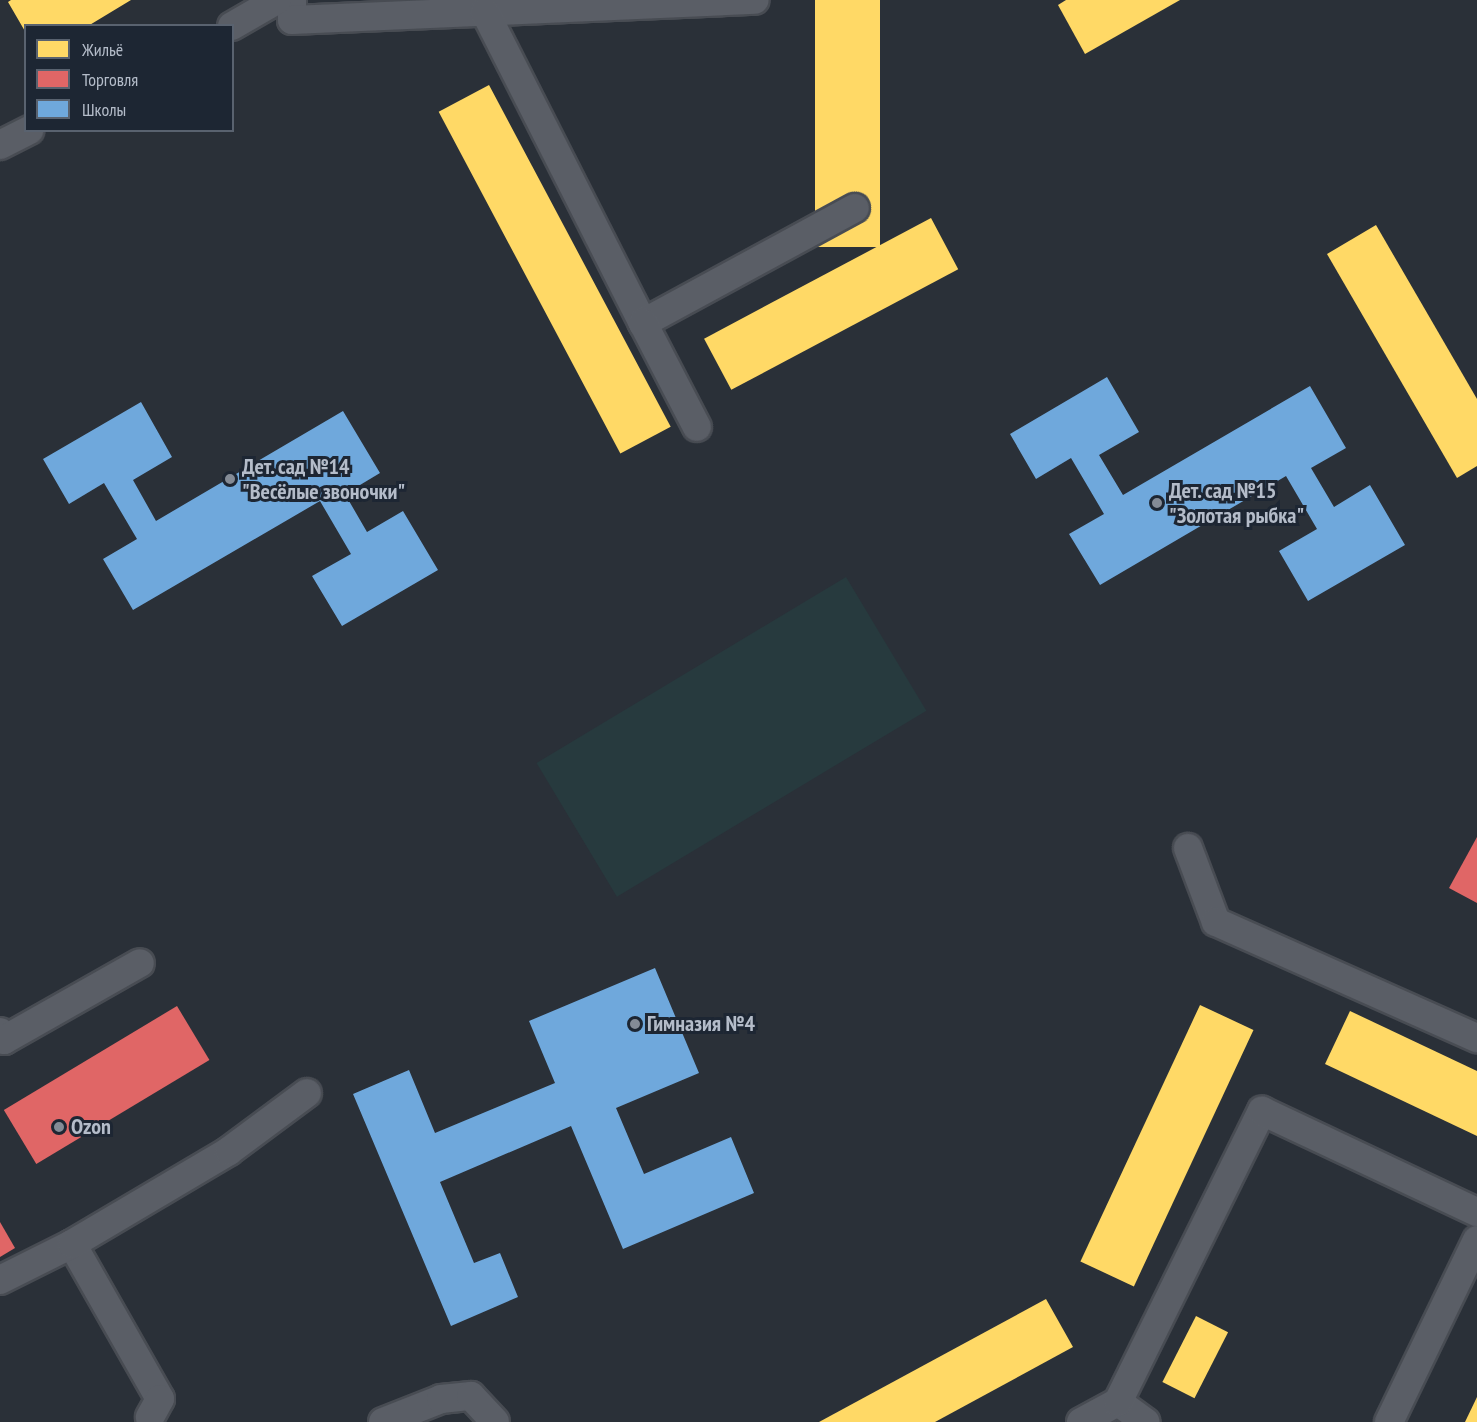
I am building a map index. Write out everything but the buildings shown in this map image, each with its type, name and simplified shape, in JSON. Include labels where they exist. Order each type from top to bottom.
[{"type":"lane","points":[[234,25],[277,0]]},
{"type":"lane","points":[[292,0],[292,20],[755,0]]},
{"type":"lane","points":[[485,12],[697,427]]},
{"type":"lane","points":[[0,145],[25,132]]},
{"type":"lane","points":[[643,323],[855,208]]},
{"type":"lane","points":[[1188,848],[1216,922],[1477,1038]]},
{"type":"lane","points":[[0,1032],[4,1040],[140,963]]},
{"type":"lane","points":[[0,1280],[72,1244],[229,1151],[308,1093]]},
{"type":"lane","points":[[1080,1422],[1118,1402],[1262,1112],[1477,1212]]},
{"type":"lane","points":[[1389,1422],[1477,1240]]},
{"type":"lane","points":[[72,1244],[160,1399],[151,1420]]},
{"type":"lane","points":[[383,1422],[441,1399],[471,1396],[495,1422]]},
{"type":"lane","points":[[1118,1402],[1146,1422]]},
{"type":"green space","points":[[846,577],[926,711],[617,897],[537,763]]},
{"type":"place","name":"Дет. сад №14 \"Весёлые звоночки\"","points":[[230,479]]},
{"type":"place","name":"Дет. сад №15 \"Золотая рыбка\"","points":[[1157,503]]},
{"type":"place","name":"Гимназия №4","points":[[635,1024]]},
{"type":"place","name":"Ozon","points":[[59,1127]]}]
